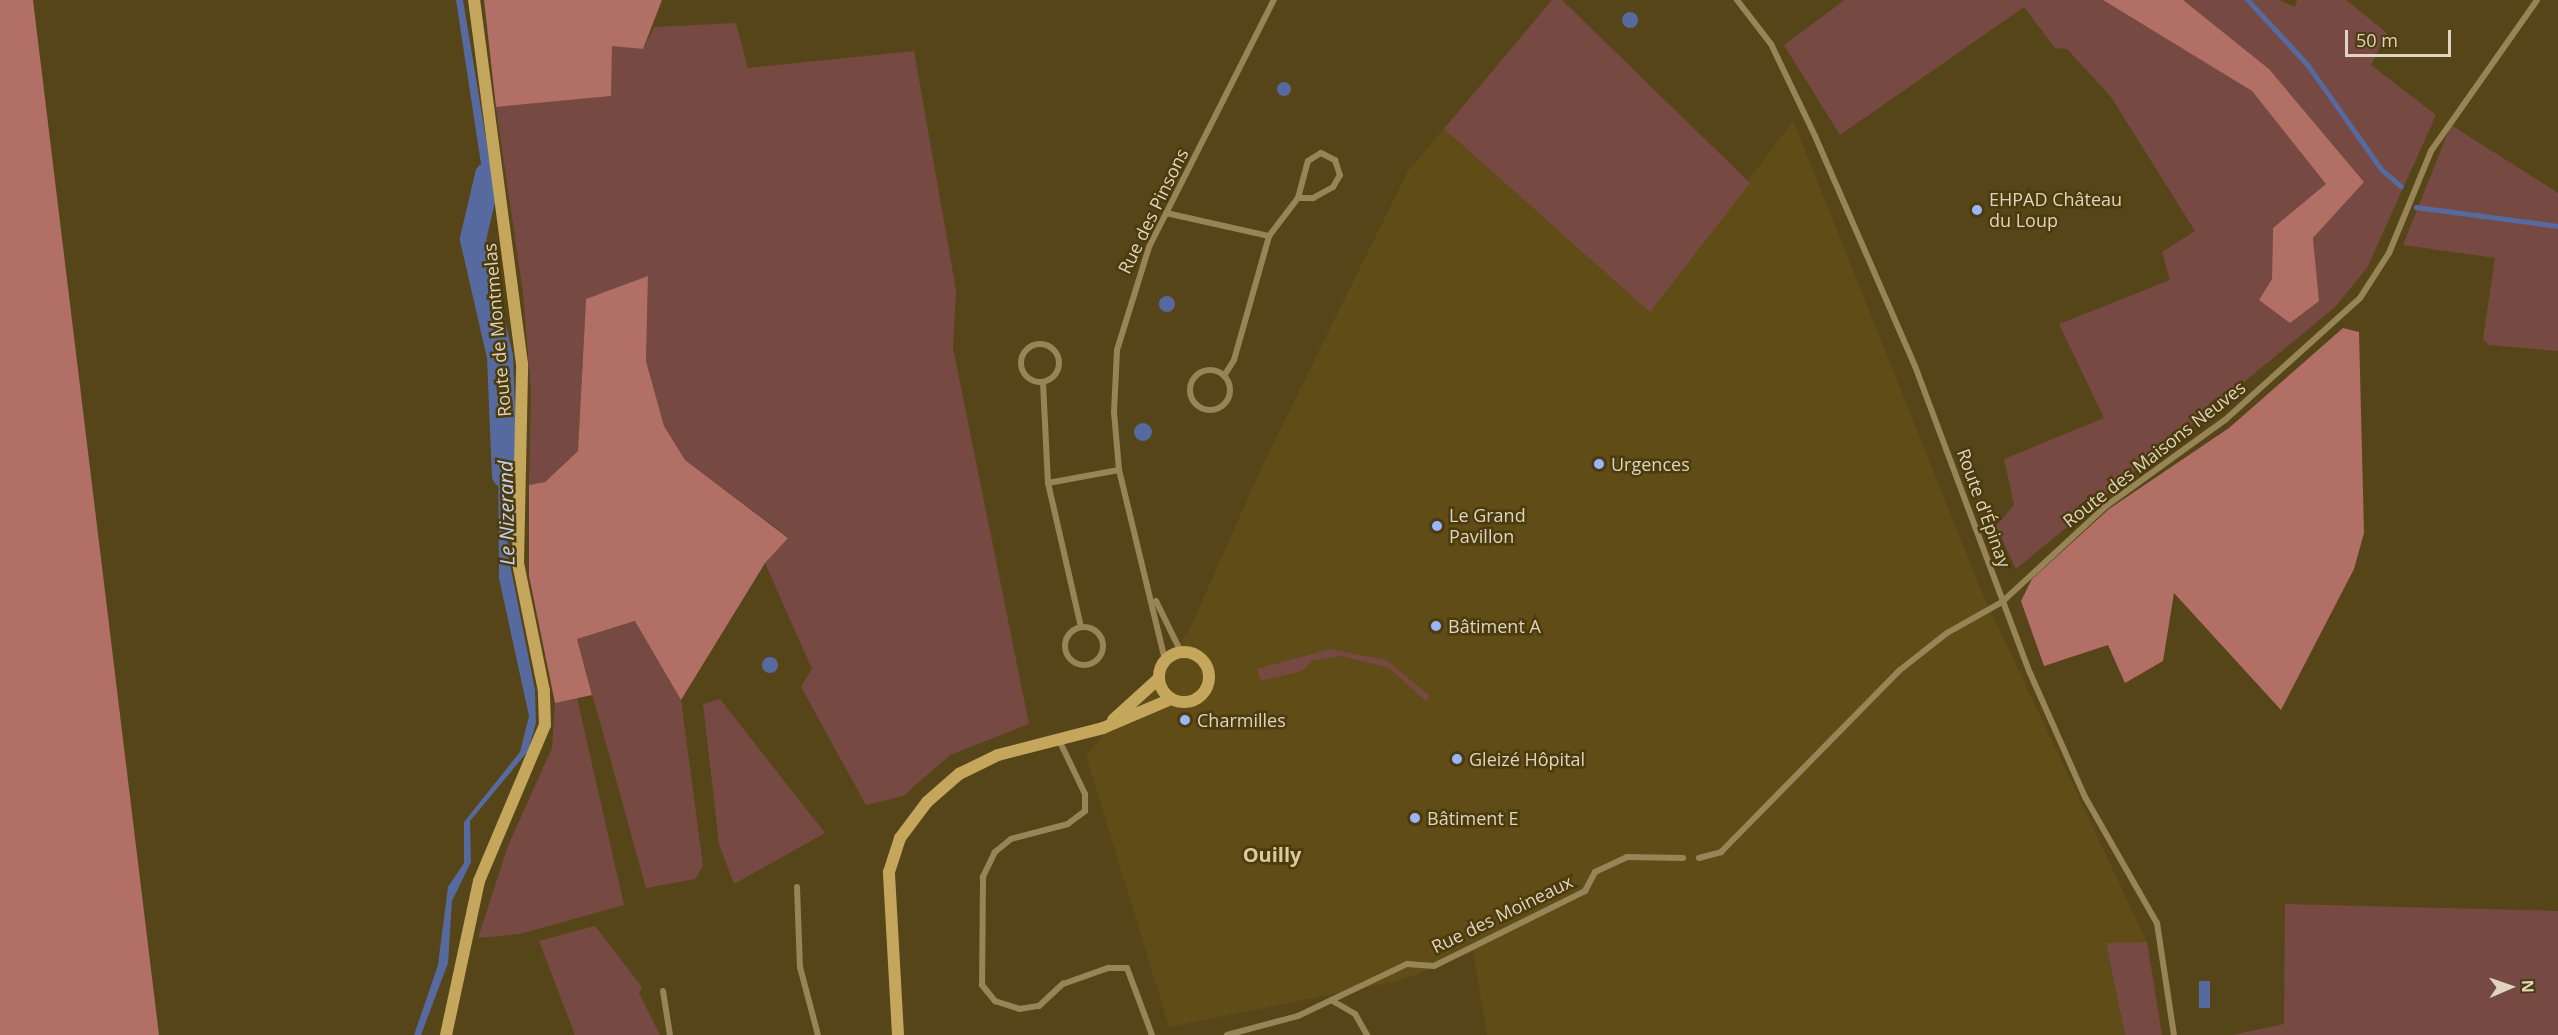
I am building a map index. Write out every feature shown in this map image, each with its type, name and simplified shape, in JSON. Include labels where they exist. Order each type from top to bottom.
[{"type":"street","name":"Route de Montmelas","points":[[446,1035],[479,881],[544,725],[544,691],[519,578],[522,364],[474,0]]},
{"type":"street","name":"Rue des Pinsons","points":[[1165,660],[1151,590],[1119,470],[1114,412],[1117,350],[1135,282],[1166,213],[1274,0]]},
{"type":"street","name":"Route d'Épinay","points":[[1737,0],[1771,44],[1815,136],[1915,366],[2002,602],[2085,797],[2157,923],[2174,1035]]},
{"type":"street","name":"Route des Maisons Neuves","points":[[2002,602],[2106,506],[2225,420],[2360,298],[2389,254],[2431,151],[2537,0]]},
{"type":"street","points":[[1224,376],[1234,360],[1269,236],[1298,198],[1308,161],[1321,153],[1335,160],[1340,175],[1333,187],[1313,198],[1298,198]]},
{"type":"street","points":[[1166,213],[1269,236]]},
{"type":"street","points":[[1038,344],[1050,347],[1059,359],[1057,372],[1043,382],[1030,379],[1022,366],[1025,352],[1038,344]]},
{"type":"street","points":[[1212,370],[1224,376],[1230,387],[1225,404],[1213,410],[1199,407],[1191,388],[1196,377],[1212,370]]},
{"type":"street","points":[[1043,382],[1048,483],[1081,627]]},
{"type":"street","points":[[1048,483],[1119,470]]},
{"type":"street","name":"Rue des Pinsons","points":[[1151,590],[1181,652]]},
{"type":"street","points":[[1699,858],[1721,852],[1900,670],[1947,633],[2002,602]]},
{"type":"street","points":[[1081,627],[1097,632],[1103,643],[1100,657],[1089,665],[1075,663],[1066,653],[1068,636],[1081,627]]},
{"type":"street","points":[[898,1035],[886,906],[889,872],[900,838],[927,802],[959,774],[998,755],[1102,728],[1171,699],[1197,699],[1209,680],[1203,661],[1181,652],[1165,660],[1158,679],[1102,728]]},
{"type":"street","points":[[1158,679],[1171,699]]},
{"type":"street","points":[[1059,739],[1085,794],[1085,811],[1068,824],[1011,839],[995,852],[983,877],[982,985],[995,1001],[1019,1009],[1039,1006],[1063,984],[1108,968],[1127,968],[1152,1035]]},
{"type":"street","name":"Rue des Moineaux","points":[[1227,1035],[1299,1016],[1407,964],[1434,966],[1494,939],[1585,891],[1595,873],[1627,857],[1683,858]]},
{"type":"street","points":[[797,887],[800,967],[818,1035]]},
{"type":"street","points":[[663,991],[670,1035]]},
{"type":"street","points":[[1331,1000],[1355,1014],[1366,1035]]},
{"type":"shaded area","points":[[0,0],[33,0],[159,1035],[0,1035]]},
{"type":"shaded area","points":[[484,0],[662,0],[643,49],[612,46],[611,96],[496,107]]},
{"type":"shaded area","points":[[1552,0],[1562,0],[1750,183],[1650,312],[1444,129]]},
{"type":"shaded area","points":[[1845,0],[2103,0],[2252,91],[2327,185],[2273,228],[2272,279],[2259,300],[2319,301],[2313,238],[2364,182],[2269,69],[2183,0],[2279,0],[2295,7],[2297,0],[2346,0],[2387,33],[2371,65],[2436,115],[2367,268],[2334,308],[2016,569],[1996,526],[2014,505],[2004,459],[2104,418],[2059,324],[2170,280],[2162,252],[2195,231],[2111,97],[2067,49],[2055,48],[2024,7],[1840,135],[1784,45]]},
{"type":"shaded area","points":[[2103,0],[2183,0],[2269,69],[2364,182],[2313,238],[2319,301],[2290,323],[2259,300],[2272,279],[2273,228],[2326,184],[2252,91]]},
{"type":"shaded area","points":[[736,23],[748,68],[914,51],[956,290],[953,348],[1029,724],[950,755],[903,796],[866,805],[801,687],[812,669],[765,563],[788,537],[685,460],[664,426],[646,361],[648,277],[586,299],[578,451],[545,482],[529,485],[531,391],[523,293],[496,107],[610,96],[612,45],[643,49],[654,27]]},
{"type":"shaded area","points":[[1793,121],[1983,595],[2147,942],[2106,944],[2125,1035],[1487,1035],[1473,952],[1399,981],[1169,1027],[1086,756],[1188,633],[1264,462],[1408,171],[1444,129],[1650,311]]},
{"type":"shaded area","points":[[2451,125],[2558,193],[2558,351],[2489,345],[2483,339],[2495,258],[2403,245]]},
{"type":"shaded area","points":[[648,276],[646,361],[664,426],[685,460],[788,538],[765,563],[681,700],[635,621],[577,639],[592,695],[555,703],[529,576],[529,485],[545,482],[578,451],[586,299]]},
{"type":"shaded area","points":[[2343,328],[2359,332],[2364,533],[2354,569],[2281,710],[2174,593],[2163,661],[2125,683],[2108,645],[2044,666],[2021,601],[2032,579],[2109,509],[2229,428]]},
{"type":"shaded area","points":[[636,621],[681,700],[703,866],[695,879],[646,888],[577,639]]},
{"type":"shaded area","points":[[1329,649],[1386,660],[1430,696],[1426,701],[1389,668],[1342,656],[1312,661],[1302,671],[1261,681],[1257,669]]},
{"type":"shaded area","points":[[577,698],[624,905],[520,934],[478,938],[508,846],[552,748],[555,703]]},
{"type":"shaded area","points":[[720,699],[825,833],[734,884],[719,844],[703,704]]},
{"type":"shaded area","points":[[2285,904],[2558,911],[2558,1035],[2232,1035],[2284,1024]]},
{"type":"shaded area","points":[[595,926],[642,987],[639,993],[660,1035],[575,1035],[539,941]]},
{"type":"shaded area","points":[[2147,942],[2162,1035],[2125,1035],[2106,943]]},
{"type":"water","points":[[456,0],[463,0],[491,169],[477,232],[504,310],[501,371],[510,406],[504,438],[508,554],[535,690],[536,723],[528,751],[470,821],[471,862],[452,901],[448,963],[421,1035],[414,1035],[438,965],[448,887],[464,863],[464,822],[520,752],[529,716],[499,578],[498,432],[504,412],[497,375],[498,325],[467,235],[483,177]]},
{"type":"water","points":[[1627,12],[1633,12],[1638,20],[1636,26],[1627,28],[1622,23],[1622,17]]},
{"type":"water","points":[[1281,82],[1287,82],[1291,89],[1287,96],[1281,96],[1277,92],[1277,86]]},
{"type":"water","points":[[1167,296],[1175,304],[1167,312],[1159,304]]},
{"type":"water","points":[[1143,423],[1149,426],[1152,432],[1149,438],[1143,441],[1137,438],[1134,432],[1137,426]]},
{"type":"water","points":[[770,657],[778,665],[770,673],[762,665]]},
{"type":"water","points":[[2199,981],[2210,981],[2210,1008],[2199,1008]]},
{"type":"waterway","points":[[2248,0],[2308,65],[2382,170],[2401,186]]},
{"type":"waterway","name":"Le Nizerand","points":[[488,175],[473,239],[500,357],[505,475]]},
{"type":"waterway","points":[[2416,207],[2558,226]]},
{"type":"place","name":"EHPAD Château du Loup","points":[[1977,210]]},
{"type":"place","name":"Urgences","points":[[1599,464]]},
{"type":"place","name":"Le Grand Pavillon","points":[[1437,526]]},
{"type":"place","name":"Bâtiment A","points":[[1436,626]]},
{"type":"place","name":"Charmilles","points":[[1185,720]]},
{"type":"place","name":"Gleizé Hôpital","points":[[1457,759]]},
{"type":"place","name":"Bâtiment E","points":[[1415,818]]},
{"type":"district","name":"Ouilly","points":[[1272,854]]}]
